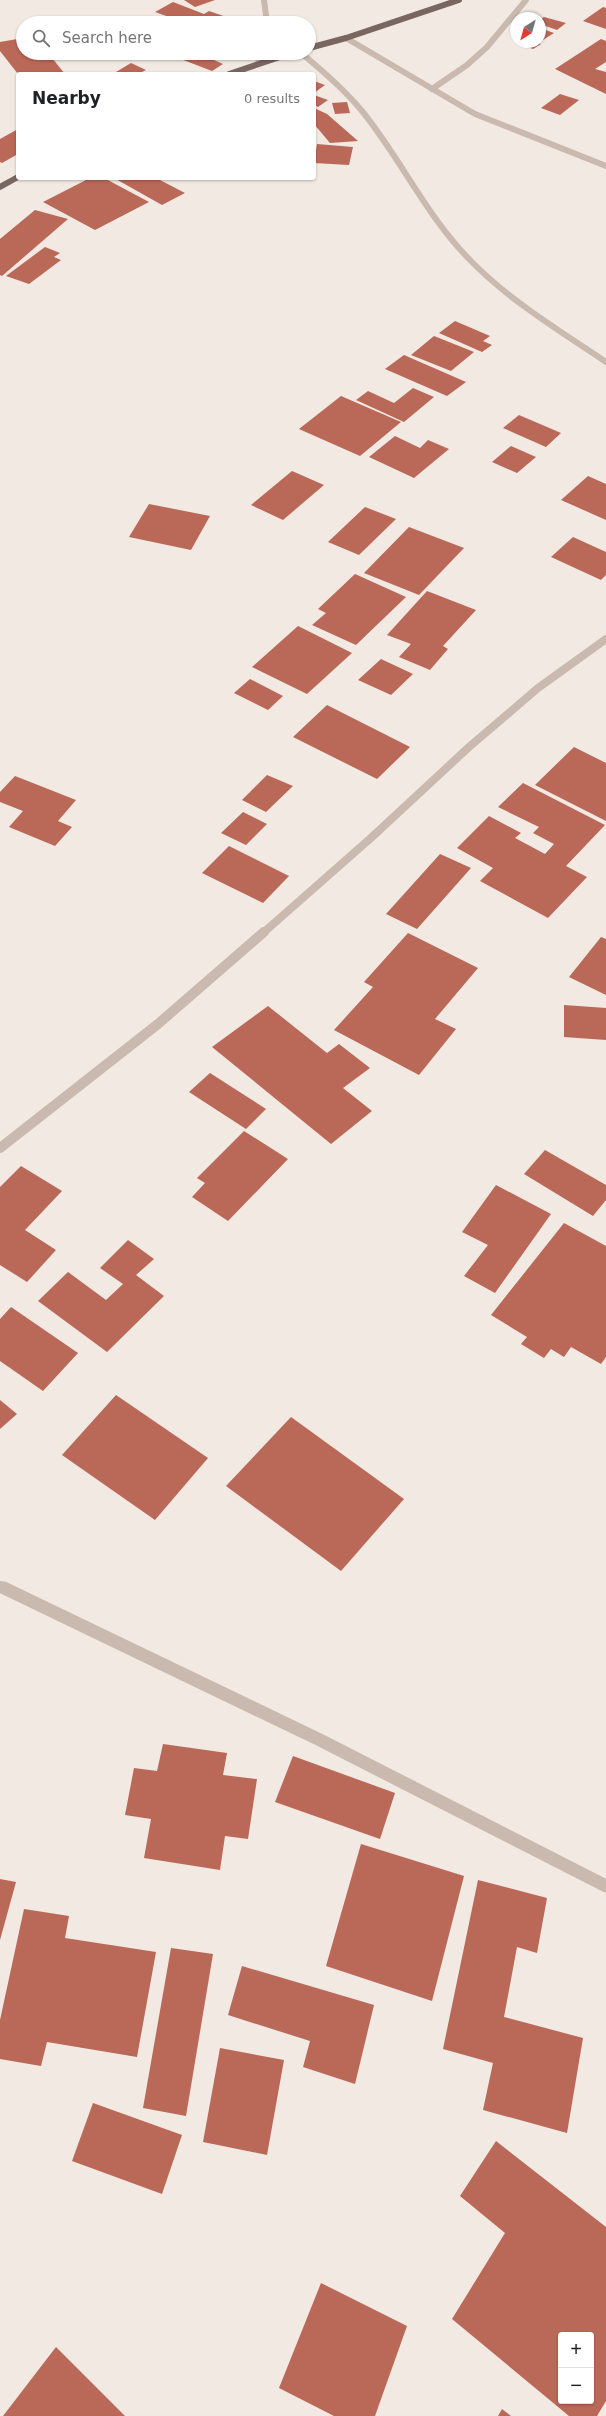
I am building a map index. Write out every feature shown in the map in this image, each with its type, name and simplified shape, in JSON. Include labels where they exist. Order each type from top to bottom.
[{"type":"main road","points":[[316,46],[346,38],[459,0]]},
{"type":"main road","points":[[235,72],[270,60]]},
{"type":"main road","points":[[0,187],[16,178]]},
{"type":"street","points":[[264,0],[265,16]]},
{"type":"street","points":[[432,89],[467,65],[487,47],[526,0]]},
{"type":"street","points":[[346,38],[475,114],[606,166]]},
{"type":"street","points":[[258,64],[259,60]]},
{"type":"street","points":[[309,60],[342,88],[364,112],[440,224],[470,260],[499,286],[536,314],[606,362]]},
{"type":"street","points":[[0,1148],[158,1024],[372,837],[468,747],[538,688],[606,639]]},
{"type":"street","points":[[0,1586],[320,1740],[606,1886]]},
{"type":"building","points":[[184,0],[215,0],[195,7]]},
{"type":"building","points":[[173,2],[204,14],[209,11],[223,16],[166,16],[155,12]]},
{"type":"building","points":[[603,7],[606,8],[606,29],[583,21]]},
{"type":"building","points":[[546,18],[566,23],[557,30],[546,26]]},
{"type":"building","points":[[546,30],[554,33],[546,38]]},
{"type":"building","points":[[16,39],[16,60],[54,60],[63,72],[16,72],[0,51],[0,42]]},
{"type":"building","points":[[601,39],[606,41],[606,62],[595,69],[606,72],[606,94],[555,69]]},
{"type":"building","points":[[183,60],[214,60],[223,64],[212,71]]},
{"type":"building","points":[[131,63],[146,70],[142,72],[116,72]]},
{"type":"building","points":[[316,82],[325,85],[316,92]]},
{"type":"building","points":[[560,94],[579,100],[560,115],[541,108]]},
{"type":"building","points":[[316,96],[328,100],[318,107],[316,106]]},
{"type":"building","points":[[347,102],[350,113],[335,114],[332,103]]},
{"type":"building","points":[[316,109],[327,114],[358,141],[330,143],[316,126]]},
{"type":"building","points":[[16,130],[16,155],[2,163],[0,162],[0,139]]},
{"type":"building","points":[[317,144],[353,147],[349,165],[316,163]]},
{"type":"building","points":[[86,180],[108,180],[149,202],[95,230],[43,202]]},
{"type":"building","points":[[118,180],[160,180],[185,193],[162,205]]},
{"type":"building","points":[[35,210],[68,219],[2,276],[0,275],[0,239]]},
{"type":"building","points":[[45,247],[60,253],[54,257],[61,260],[29,284],[6,276]]},
{"type":"building","points":[[455,321],[490,336],[483,341],[492,345],[482,352],[439,333]]},
{"type":"building","points":[[434,336],[474,352],[451,371],[411,355]]},
{"type":"building","points":[[404,355],[466,382],[447,396],[385,369]]},
{"type":"building","points":[[413,388],[434,397],[404,422],[356,400],[368,391],[394,403]]},
{"type":"building","points":[[341,396],[401,422],[360,456],[299,429]]},
{"type":"building","points":[[519,415],[561,433],[546,447],[503,428]]},
{"type":"building","points":[[395,436],[420,448],[428,440],[449,449],[414,478],[369,457]]},
{"type":"building","points":[[511,446],[536,457],[517,473],[492,462]]},
{"type":"building","points":[[292,471],[324,485],[283,520],[251,505]]},
{"type":"building","points":[[588,476],[606,484],[606,520],[561,500]]},
{"type":"building","points":[[149,504],[210,516],[191,550],[129,537]]},
{"type":"building","points":[[365,507],[396,519],[359,555],[328,542]]},
{"type":"building","points":[[409,527],[464,548],[419,595],[364,573]]},
{"type":"building","points":[[573,537],[606,552],[606,575],[601,580],[551,557]]},
{"type":"building","points":[[355,574],[406,597],[356,645],[312,625],[326,613],[318,609]]},
{"type":"building","points":[[427,591],[476,610],[443,646],[448,649],[430,670],[399,657],[411,644],[387,635]]},
{"type":"building","points":[[298,626],[352,653],[307,694],[252,667]]},
{"type":"building","points":[[381,659],[413,674],[391,695],[358,680]]},
{"type":"building","points":[[250,679],[283,696],[268,710],[234,693]]},
{"type":"building","points":[[327,705],[410,747],[377,779],[293,737]]},
{"type":"building","points":[[574,747],[606,763],[606,821],[535,785]]},
{"type":"building","points":[[267,775],[293,786],[266,812],[242,800]]},
{"type":"building","points":[[15,776],[76,800],[58,821],[72,827],[55,846],[9,827],[23,811],[0,802],[0,792]]},
{"type":"building","points":[[523,783],[605,825],[566,866],[587,877],[548,918],[480,881],[493,868],[457,848],[489,816],[521,833],[515,838],[545,854],[554,844],[533,833],[539,827],[498,807]]},
{"type":"building","points":[[243,812],[267,824],[246,845],[221,833]]},
{"type":"building","points":[[229,846],[289,876],[263,903],[202,873]]},
{"type":"building","points":[[440,854],[471,868],[417,929],[386,914]]},
{"type":"building","points":[[408,933],[478,968],[435,1019],[456,1029],[419,1075],[334,1030],[373,987],[364,982]]},
{"type":"building","points":[[601,937],[606,939],[606,995],[569,977]]},
{"type":"building","points":[[564,1005],[606,1008],[606,1040],[564,1037]]},
{"type":"building","points":[[268,1006],[327,1053],[339,1044],[370,1068],[343,1088],[372,1111],[331,1144],[212,1047]]},
{"type":"building","points":[[210,1073],[266,1109],[246,1129],[189,1092]]},
{"type":"building","points":[[244,1131],[288,1159],[228,1221],[192,1197],[205,1183],[197,1178]]},
{"type":"building","points":[[545,1150],[606,1185],[606,1200],[593,1216],[524,1174]]},
{"type":"building","points":[[21,1166],[62,1191],[25,1230],[56,1250],[27,1282],[0,1265],[0,1187]]},
{"type":"building","points":[[496,1185],[551,1214],[495,1293],[464,1276],[488,1245],[462,1232]]},
{"type":"building","points":[[564,1223],[606,1246],[606,1357],[601,1364],[571,1347],[564,1357],[551,1349],[544,1358],[521,1344],[527,1337],[491,1315]]},
{"type":"building","points":[[128,1240],[154,1259],[136,1275],[164,1296],[107,1352],[38,1301],[68,1272],[106,1300],[123,1284],[100,1268]]},
{"type":"building","points":[[11,1307],[78,1353],[43,1391],[0,1361],[0,1319]]},
{"type":"building","points":[[116,1395],[208,1458],[155,1520],[62,1455]]},
{"type":"building","points":[[0,1400],[17,1414],[0,1429]]},
{"type":"building","points":[[291,1417],[404,1499],[341,1571],[226,1486]]},
{"type":"building","points":[[163,1744],[227,1753],[223,1775],[257,1779],[248,1839],[225,1836],[220,1870],[144,1858],[151,1819],[125,1815],[134,1768],[157,1771]]},
{"type":"building","points":[[293,1756],[395,1793],[380,1839],[275,1802]]},
{"type":"building","points":[[361,1844],[464,1876],[432,2001],[326,1966]]},
{"type":"building","points":[[0,1879],[16,1882],[0,1940]]},
{"type":"building","points":[[478,1880],[547,1898],[537,1953],[517,1947],[504,2017],[583,2038],[567,2133],[483,2110],[493,2063],[443,2049]]},
{"type":"building","points":[[24,1909],[69,1916],[65,1938],[156,1952],[137,2057],[47,2042],[41,2066],[0,2059],[0,2020]]},
{"type":"building","points":[[171,1948],[213,1954],[186,2116],[143,2108]]},
{"type":"building","points":[[242,1966],[374,2005],[355,2084],[303,2067],[310,2041],[228,2015]]},
{"type":"building","points":[[220,2048],[284,2060],[267,2155],[203,2142]]},
{"type":"building","points":[[93,2103],[182,2135],[162,2194],[72,2161]]},
{"type":"building","points":[[496,2141],[606,2227],[606,2401],[597,2416],[569,2416],[452,2319],[505,2233],[460,2196]]},
{"type":"building","points":[[321,2283],[407,2326],[375,2416],[334,2416],[279,2388]]},
{"type":"building","points":[[56,2347],[125,2416],[3,2416]]},
{"type":"building","points":[[502,2409],[511,2416],[498,2416]]}]
